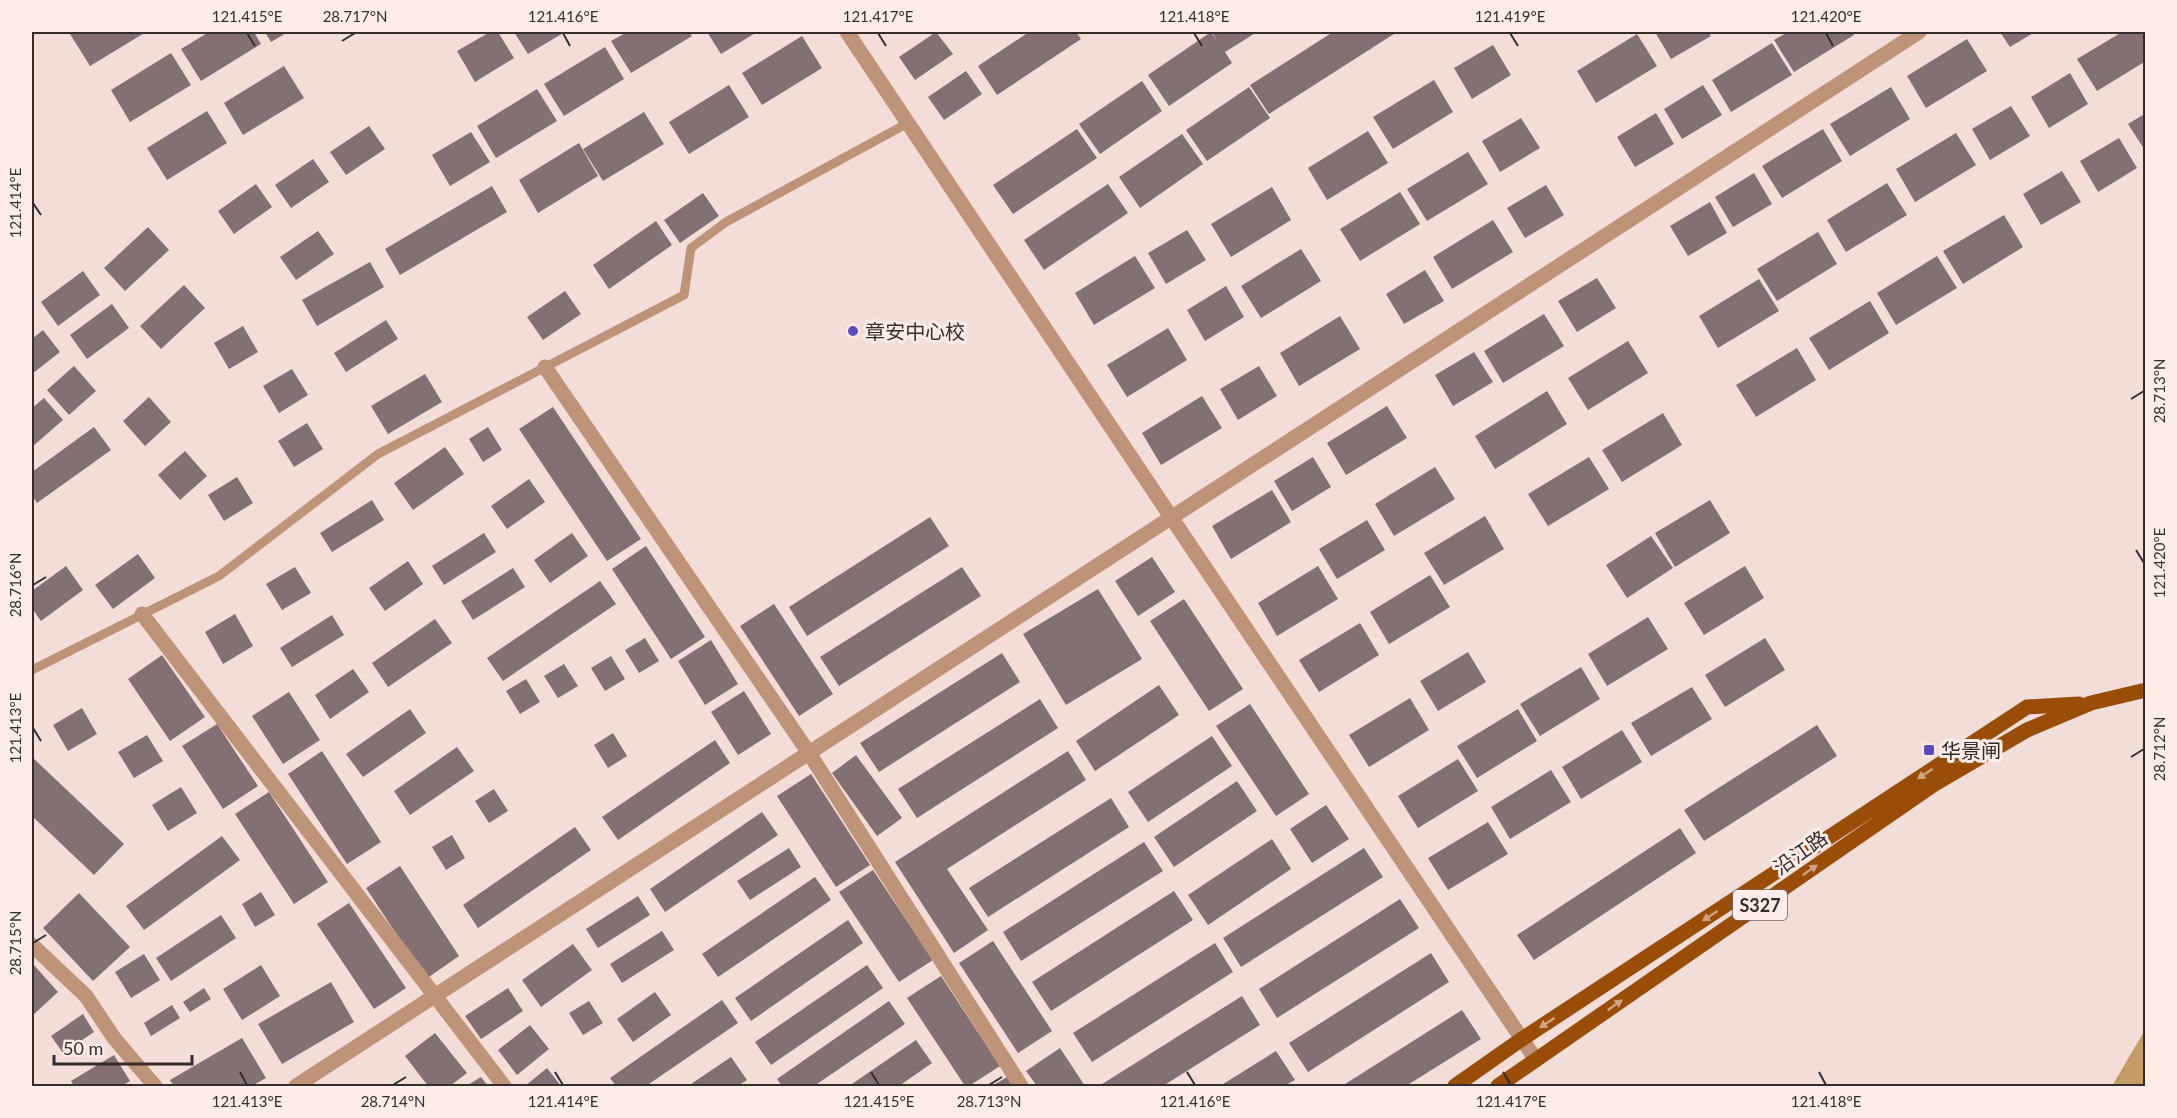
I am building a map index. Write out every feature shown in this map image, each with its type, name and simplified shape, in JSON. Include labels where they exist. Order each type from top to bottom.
[{"type":"main road","name":"沿江路","points":[[1498,1086],[1933,785],[2027,730],[2091,703],[2145,690]]},
{"type":"main road","name":"沿江路","points":[[1455,1086],[1522,1039],[2027,707],[2091,703]]},
{"type":"street","points":[[847,32],[1536,1060]]},
{"type":"street","points":[[296,1086],[1919,32]]},
{"type":"street","points":[[545,367],[809,753],[1021,1086]]},
{"type":"street","points":[[142,614],[504,1086]]},
{"type":"street","points":[[32,945],[86,996],[114,1038],[155,1086]]},
{"type":"lane","points":[[32,670],[219,576],[378,454],[684,296],[691,248],[726,222],[908,123]]},
{"type":"shaded area","points":[[2145,1030],[2145,1086],[2112,1086]]},
{"type":"building","points":[[74,32],[146,32],[90,66],[70,34]]},
{"type":"building","points":[[209,32],[254,32],[261,44],[201,81],[181,49]]},
{"type":"building","points":[[265,32],[288,32],[271,42]]},
{"type":"building","points":[[490,32],[498,32],[514,58],[475,82],[457,51]]},
{"type":"building","points":[[514,32],[565,32],[528,54]]},
{"type":"building","points":[[627,32],[689,32],[692,36],[631,73],[611,41]]},
{"type":"building","points":[[707,32],[757,32],[721,54]]},
{"type":"building","points":[[936,32],[953,54],[915,80],[899,57]]},
{"type":"building","points":[[1029,32],[1076,32],[1081,39],[997,95],[978,66]]},
{"type":"building","points":[[1211,32],[1217,41],[1212,32],[1257,32],[1225,52],[1232,63],[1169,106],[1148,75]]},
{"type":"building","points":[[1333,32],[1397,32],[1269,114],[1250,85]]},
{"type":"building","points":[[1655,32],[1708,32],[1711,36],[1671,59]]},
{"type":"building","points":[[1788,32],[1852,32],[1854,35],[1794,72],[1774,40]]},
{"type":"building","points":[[2000,32],[2035,32],[2010,47]]},
{"type":"building","points":[[2122,32],[2144,32],[2146,61],[2097,91],[2077,59]]},
{"type":"building","points":[[1637,34],[1657,66],[1596,103],[1577,71]]},
{"type":"building","points":[[802,36],[822,68],[762,105],[742,73]]},
{"type":"building","points":[[1967,39],[1987,71],[1926,108],[1907,76]]},
{"type":"building","points":[[1772,43],[1792,75],[1731,112],[1712,80]]},
{"type":"building","points":[[1493,45],[1511,75],[1472,99],[1454,68]]},
{"type":"building","points":[[605,47],[624,79],[564,116],[544,84]]},
{"type":"building","points":[[171,53],[191,85],[130,122],[111,90]]},
{"type":"building","points":[[284,66],[304,98],[243,135],[224,103]]},
{"type":"building","points":[[966,71],[982,94],[944,120],[928,97]]},
{"type":"building","points":[[2070,73],[2088,104],[2049,128],[2031,97]]},
{"type":"building","points":[[1434,80],[1453,112],[1393,149],[1373,117]]},
{"type":"building","points":[[1142,81],[1162,111],[1100,154],[1079,124]]},
{"type":"building","points":[[729,85],[749,117],[689,154],[669,122]]},
{"type":"building","points":[[1703,85],[1722,115],[1682,139],[1664,109]]},
{"type":"building","points":[[1249,87],[1270,118],[1207,161],[1186,130]]},
{"type":"building","points":[[1891,87],[1910,119],[1850,156],[1830,124]]},
{"type":"building","points":[[537,89],[557,121],[496,158],[477,126]]},
{"type":"building","points":[[2011,106],[2030,136],[1990,160],[1972,129]]},
{"type":"building","points":[[207,111],[227,143],[167,180],[147,148]]},
{"type":"building","points":[[644,112],[664,144],[603,181],[583,149]]},
{"type":"building","points":[[1656,113],[1674,144],[1635,167],[1617,137]]},
{"type":"building","points":[[2146,113],[2146,152],[2128,124]]},
{"type":"building","points":[[1521,118],[1540,148],[1500,172],[1482,141]]},
{"type":"building","points":[[369,126],[385,149],[346,175],[330,152]]},
{"type":"building","points":[[1077,129],[1097,158],[1013,214],[993,185]]},
{"type":"building","points":[[1823,129],[1842,161],[1782,198],[1762,166]]},
{"type":"building","points":[[1368,131],[1388,163],[1327,200],[1308,168]]},
{"type":"building","points":[[471,132],[490,162],[450,186],[432,155]]},
{"type":"building","points":[[1956,133],[1976,165],[1915,202],[1896,169]]},
{"type":"building","points":[[1182,134],[1203,164],[1140,208],[1119,177]]},
{"type":"building","points":[[2119,138],[2137,168],[2098,192],[2080,161]]},
{"type":"building","points":[[579,143],[598,176],[538,213],[519,180]]},
{"type":"building","points":[[1468,152],[1488,184],[1427,221],[1407,189]]},
{"type":"building","points":[[313,159],[329,182],[291,208],[275,185]]},
{"type":"building","points":[[2062,171],[2081,202],[2041,225],[2023,194]]},
{"type":"building","points":[[1754,173],[1772,204],[1733,227],[1715,197]]},
{"type":"building","points":[[1887,183],[1907,215],[1846,252],[1827,220]]},
{"type":"building","points":[[256,184],[272,207],[234,234],[218,211]]},
{"type":"building","points":[[1108,184],[1128,213],[1044,270],[1024,240]]},
{"type":"building","points":[[1546,185],[1564,215],[1525,238],[1507,208]]},
{"type":"building","points":[[492,186],[507,212],[400,275],[385,249]]},
{"type":"building","points":[[1272,187],[1291,220],[1231,257],[1211,224]]},
{"type":"building","points":[[1400,192],[1420,224],[1360,261],[1340,229]]},
{"type":"building","points":[[703,193],[719,216],[680,243],[664,220]]},
{"type":"building","points":[[1710,202],[1727,233],[1688,256],[1670,226]]},
{"type":"building","points":[[2004,215],[2023,247],[1963,284],[1943,251]]},
{"type":"building","points":[[1493,220],[1513,252],[1452,289],[1433,257]]},
{"type":"building","points":[[656,221],[672,245],[609,289],[593,265]]},
{"type":"building","points":[[148,227],[169,250],[125,291],[104,268]]},
{"type":"building","points":[[1187,230],[1206,260],[1166,284],[1148,253]]},
{"type":"building","points":[[318,231],[334,254],[296,280],[280,257]]},
{"type":"building","points":[[1818,232],[1837,264],[1777,301],[1757,269]]},
{"type":"building","points":[[1301,249],[1321,281],[1261,318],[1241,286]]},
{"type":"building","points":[[1135,256],[1155,288],[1094,325],[1075,293]]},
{"type":"building","points":[[1937,256],[1957,288],[1896,325],[1877,293]]},
{"type":"building","points":[[370,262],[384,287],[317,326],[302,300]]},
{"type":"building","points":[[1425,270],[1444,301],[1404,324],[1386,294]]},
{"type":"building","points":[[83,271],[100,295],[58,326],[41,302]]},
{"type":"building","points":[[1597,278],[1616,308],[1577,332],[1558,301]]},
{"type":"building","points":[[1759,279],[1779,311],[1718,348],[1699,316]]},
{"type":"building","points":[[184,285],[205,308],[161,349],[140,326]]},
{"type":"building","points":[[1226,286],[1244,317],[1205,341],[1187,310]]},
{"type":"building","points":[[565,291],[581,314],[543,340],[527,317]]},
{"type":"building","points":[[1870,301],[1889,333],[1829,370],[1809,338]]},
{"type":"building","points":[[112,304],[129,328],[87,359],[70,335]]},
{"type":"building","points":[[1544,314],[1564,346],[1503,383],[1484,351]]},
{"type":"building","points":[[1340,316],[1360,349],[1299,386],[1280,353]]},
{"type":"building","points":[[386,320],[398,339],[346,372],[334,353]]},
{"type":"building","points":[[243,326],[258,352],[229,369],[214,343]]},
{"type":"building","points":[[1168,328],[1187,360],[1127,397],[1107,365]]},
{"type":"building","points":[[43,330],[60,352],[32,374],[32,339]]},
{"type":"building","points":[[1628,341],[1648,373],[1588,410],[1568,378]]},
{"type":"building","points":[[1797,348],[1816,380],[1756,417],[1736,385]]},
{"type":"building","points":[[1474,352],[1493,382],[1453,406],[1435,375]]},
{"type":"building","points":[[74,366],[96,391],[69,415],[47,390]]},
{"type":"building","points":[[1259,366],[1277,396],[1238,420],[1220,389]]},
{"type":"building","points":[[292,369],[308,395],[279,413],[263,386]]},
{"type":"building","points":[[425,374],[442,402],[388,434],[371,406]]},
{"type":"building","points":[[1547,391],[1567,424],[1495,469],[1475,436]]},
{"type":"building","points":[[1202,396],[1222,428],[1161,465],[1142,433]]},
{"type":"building","points":[[149,397],[171,422],[145,446],[123,421]]},
{"type":"building","points":[[44,398],[63,420],[32,447],[32,408]]},
{"type":"building","points":[[1387,406],[1407,438],[1346,475],[1327,443]]},
{"type":"building","points":[[553,407],[641,539],[607,561],[519,429]]},
{"type":"building","points":[[1663,413],[1682,445],[1622,482],[1602,450]]},
{"type":"building","points":[[307,423],[323,449],[294,467],[278,441]]},
{"type":"building","points":[[94,427],[111,450],[37,503],[32,495],[32,472]]},
{"type":"building","points":[[488,427],[502,450],[483,462],[469,439]]},
{"type":"building","points":[[445,447],[464,474],[413,510],[394,483]]},
{"type":"building","points":[[185,451],[207,476],[180,500],[158,475]]},
{"type":"building","points":[[1313,457],[1331,487],[1292,511],[1274,481]]},
{"type":"building","points":[[1589,457],[1609,489],[1548,526],[1528,494]]},
{"type":"building","points":[[1435,467],[1455,499],[1394,536],[1375,504]]},
{"type":"building","points":[[237,477],[253,503],[224,521],[208,495]]},
{"type":"building","points":[[529,479],[545,502],[507,529],[491,506]]},
{"type":"building","points":[[1272,490],[1291,522],[1231,559],[1212,526]]},
{"type":"building","points":[[372,500],[384,520],[332,552],[320,533]]},
{"type":"building","points":[[1710,500],[1730,533],[1675,567],[1655,533]]},
{"type":"building","points":[[1485,516],[1504,549],[1444,585],[1424,553]]},
{"type":"building","points":[[930,517],[949,546],[807,636],[789,607]]},
{"type":"building","points":[[1367,520],[1385,550],[1337,579],[1319,549]]},
{"type":"building","points":[[484,533],[496,552],[444,585],[432,566]]},
{"type":"building","points":[[572,533],[588,556],[550,583],[534,560]]},
{"type":"building","points":[[1651,536],[1673,568],[1627,598],[1606,565]]},
{"type":"building","points":[[646,546],[705,637],[671,659],[612,569]]},
{"type":"building","points":[[138,554],[155,578],[113,609],[95,585]]},
{"type":"building","points":[[1152,557],[1175,592],[1138,616],[1115,581]]},
{"type":"building","points":[[408,561],[423,584],[385,611],[369,588]]},
{"type":"building","points":[[66,566],[83,590],[41,621],[32,608],[32,591]]},
{"type":"building","points":[[1318,566],[1338,599],[1277,636],[1258,603]]},
{"type":"building","points":[[1745,566],[1764,598],[1704,635],[1684,603]]},
{"type":"building","points":[[295,567],[311,593],[282,610],[266,584]]},
{"type":"building","points":[[962,567],[981,596],[839,686],[820,657]]},
{"type":"building","points":[[513,568],[525,587],[473,620],[461,601]]},
{"type":"building","points":[[1430,575],[1450,607],[1389,644],[1370,612]]},
{"type":"building","points":[[600,581],[616,604],[503,681],[487,658]]},
{"type":"building","points":[[1098,589],[1142,659],[1066,705],[1023,634]]},
{"type":"building","points":[[1184,599],[1243,689],[1209,711],[1150,621]]},
{"type":"building","points":[[774,604],[833,694],[799,716],[740,626]]},
{"type":"building","points":[[235,614],[253,646],[223,664],[205,632]]},
{"type":"building","points":[[332,615],[344,635],[292,667],[280,648]]},
{"type":"building","points":[[1648,617],[1668,649],[1607,686],[1588,654]]},
{"type":"building","points":[[435,619],[452,643],[388,687],[372,663]]},
{"type":"building","points":[[1360,623],[1379,655],[1319,692],[1299,660]]},
{"type":"building","points":[[645,638],[659,661],[639,673],[625,650]]},
{"type":"building","points":[[1765,638],[1785,670],[1725,707],[1705,675]]},
{"type":"building","points":[[711,640],[738,684],[705,705],[678,661]]},
{"type":"building","points":[[1468,652],[1486,682],[1438,711],[1420,681]]},
{"type":"building","points":[[1002,653],[1020,682],[879,772],[860,743]]},
{"type":"building","points":[[162,655],[205,717],[170,741],[128,679]]},
{"type":"building","points":[[611,656],[625,679],[605,691],[591,668]]},
{"type":"building","points":[[564,664],[578,686],[558,698],[544,676]]},
{"type":"building","points":[[1581,667],[1600,699],[1540,736],[1520,704]]},
{"type":"building","points":[[353,669],[369,692],[330,719],[315,695]]},
{"type":"building","points":[[526,679],[540,702],[520,714],[506,691]]},
{"type":"building","points":[[1159,685],[1179,715],[1095,771],[1076,741]]},
{"type":"building","points":[[1692,687],[1712,719],[1651,756],[1631,723]]},
{"type":"building","points":[[744,691],[771,734],[738,755],[711,712]]},
{"type":"building","points":[[289,692],[320,740],[283,764],[252,716]]},
{"type":"building","points":[[1410,698],[1429,730],[1369,767],[1349,735]]},
{"type":"building","points":[[1040,699],[1058,728],[917,818],[898,789]]},
{"type":"building","points":[[1250,704],[1309,794],[1276,816],[1216,726]]},
{"type":"building","points":[[82,708],[97,734],[68,751],[53,725]]},
{"type":"building","points":[[410,709],[426,733],[363,777],[346,754]]},
{"type":"building","points":[[1518,709],[1537,741],[1477,778],[1457,746]]},
{"type":"building","points":[[217,724],[258,786],[223,809],[182,746]]},
{"type":"building","points":[[1817,725],[1837,756],[1704,841],[1684,810]]},
{"type":"building","points":[[1622,730],[1642,762],[1581,799],[1562,767]]},
{"type":"building","points":[[613,733],[627,756],[608,768],[594,745]]},
{"type":"building","points":[[147,735],[163,761],[134,778],[118,752]]},
{"type":"building","points":[[1212,736],[1232,766],[1148,822],[1128,792]]},
{"type":"building","points":[[715,740],[730,763],[618,840],[602,817]]},
{"type":"building","points":[[457,747],[474,771],[410,815],[394,791]]},
{"type":"building","points":[[322,751],[381,842],[347,864],[288,774]]},
{"type":"building","points":[[1068,751],[1086,780],[947,869],[988,930],[954,953],[895,862]]},
{"type":"building","points":[[856,755],[902,818],[877,836],[832,773]]},
{"type":"building","points":[[32,757],[124,844],[94,875],[32,816]]},
{"type":"building","points":[[1458,759],[1478,791],[1418,828],[1398,796]]},
{"type":"building","points":[[1551,770],[1571,802],[1510,839],[1491,807]]},
{"type":"building","points":[[811,774],[870,865],[836,887],[777,796]]},
{"type":"building","points":[[1237,781],[1257,811],[1174,867],[1154,837]]},
{"type":"building","points":[[181,787],[197,813],[168,831],[152,805]]},
{"type":"building","points":[[494,789],[508,811],[489,823],[475,801]]},
{"type":"building","points":[[269,792],[328,882],[294,904],[235,814]]},
{"type":"building","points":[[1111,798],[1129,827],[988,917],[969,888]]},
{"type":"building","points":[[1326,805],[1349,839],[1312,863],[1290,829]]},
{"type":"building","points":[[762,812],[778,835],[665,912],[650,889]]},
{"type":"building","points":[[1488,822],[1508,854],[1448,890],[1428,858]]},
{"type":"building","points":[[575,827],[591,850],[478,928],[463,905]]},
{"type":"building","points":[[1680,828],[1696,853],[1534,960],[1517,935]]},
{"type":"building","points":[[452,835],[465,858],[446,870],[432,847]]},
{"type":"building","points":[[222,836],[240,860],[144,930],[126,906]]},
{"type":"building","points":[[1272,839],[1291,869],[1208,925],[1188,895]]},
{"type":"building","points":[[1144,842],[1163,871],[1021,961],[1003,932]]},
{"type":"building","points":[[789,848],[801,867],[750,900],[737,881]]},
{"type":"building","points":[[1364,848],[1383,877],[1241,967],[1223,938]]},
{"type":"building","points":[[400,866],[459,956],[426,979],[366,888]]},
{"type":"building","points":[[873,870],[933,960],[899,982],[839,892]]},
{"type":"building","points":[[815,877],[831,900],[718,977],[702,954]]},
{"type":"building","points":[[1174,891],[1193,920],[1051,1011],[1032,982]]},
{"type":"building","points":[[261,892],[275,915],[255,927],[242,904]]},
{"type":"building","points":[[79,893],[130,947],[93,981],[43,928]]},
{"type":"building","points":[[638,896],[650,915],[598,948],[586,929]]},
{"type":"building","points":[[1400,899],[1419,928],[1277,1018],[1259,989]]},
{"type":"building","points":[[349,903],[406,988],[374,1009],[317,924]]},
{"type":"building","points":[[221,915],[236,938],[171,981],[156,958]]},
{"type":"building","points":[[848,920],[863,943],[751,1021],[735,998]]},
{"type":"building","points":[[662,931],[674,950],[622,983],[610,964]]},
{"type":"building","points":[[993,941],[1052,1031],[1018,1053],[959,963]]},
{"type":"building","points":[[1215,943],[1233,972],[1092,1062],[1073,1033]]},
{"type":"building","points":[[573,944],[592,970],[541,1007],[522,980]]},
{"type":"building","points":[[1431,953],[1449,982],[1308,1072],[1289,1043]]},
{"type":"building","points":[[144,954],[160,980],[131,998],[115,972]]},
{"type":"building","points":[[33,964],[58,992],[32,1016],[32,966]]},
{"type":"building","points":[[261,965],[280,996],[242,1020],[223,989]]},
{"type":"building","points":[[867,965],[883,988],[771,1065],[755,1042]]},
{"type":"building","points":[[941,976],[1000,1066],[969,1086],[965,1086],[907,998]]},
{"type":"building","points":[[331,982],[354,1022],[282,1064],[258,1024]]},
{"type":"building","points":[[204,988],[211,999],[190,1012],[183,1002]]},
{"type":"building","points":[[508,988],[523,1011],[481,1039],[465,1016]]},
{"type":"building","points":[[655,992],[671,1015],[633,1042],[617,1019]]},
{"type":"building","points":[[1242,996],[1260,1025],[1163,1086],[1099,1086]]},
{"type":"building","points":[[722,1000],[738,1023],[646,1086],[616,1086],[610,1078]]},
{"type":"building","points":[[589,1001],[603,1023],[583,1035],[569,1013]]},
{"type":"building","points":[[889,1001],[905,1024],[814,1086],[782,1086],[777,1079]]},
{"type":"building","points":[[172,1005],[180,1018],[151,1036],[144,1023]]},
{"type":"building","points":[[1462,1010],[1481,1039],[1406,1086],[1342,1086]]},
{"type":"building","points":[[83,1014],[94,1032],[63,1053],[51,1036]]},
{"type":"building","points":[[530,1025],[549,1049],[517,1075],[498,1050]]},
{"type":"building","points":[[435,1033],[467,1073],[450,1086],[428,1086],[405,1056]]},
{"type":"building","points":[[242,1038],[266,1078],[252,1086],[174,1086],[170,1080]]},
{"type":"building","points":[[916,1040],[932,1063],[899,1086],[849,1086]]},
{"type":"building","points":[[1060,1048],[1085,1086],[1037,1086],[1026,1071]]},
{"type":"building","points":[[1276,1051],[1295,1080],[1284,1086],[1220,1086]]},
{"type":"building","points":[[114,1055],[130,1081],[122,1086],[74,1086],[71,1081]]},
{"type":"building","points":[[731,1057],[747,1080],[738,1086],[688,1086]]},
{"type":"building","points":[[547,1068],[561,1086],[525,1086]]},
{"type":"building","points":[[481,1077],[488,1086],[466,1086]]},
{"type":"building","points":[[1007,1077],[1013,1086],[992,1086]]},
{"type":"place","name":"章安中心校","points":[[853,331]]},
{"type":"place","name":"华景闸","points":[[1929,750]]}]
